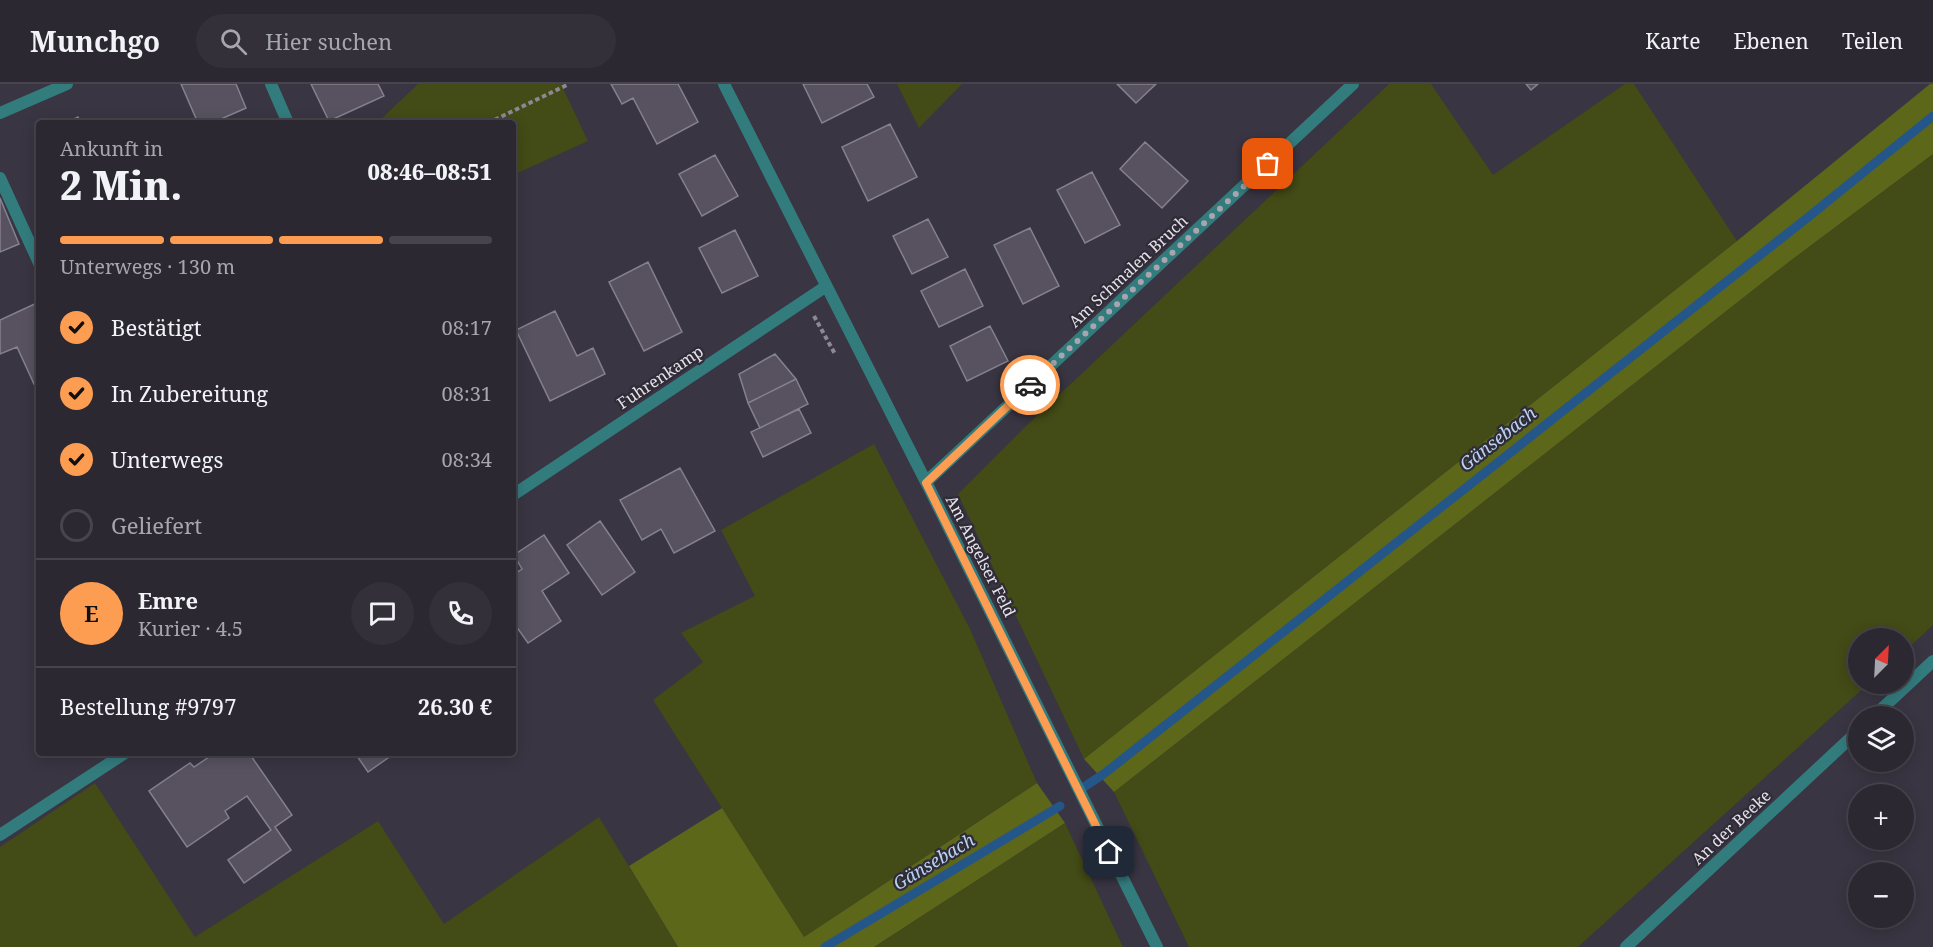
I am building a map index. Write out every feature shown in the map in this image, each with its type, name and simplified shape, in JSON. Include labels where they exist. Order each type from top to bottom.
[{"type":"street","points":[[0,113],[66,84]]},
{"type":"street","points":[[271,84],[287,120]]},
{"type":"street","name":"Am Angelser Feld","points":[[724,84],[1157,947]]},
{"type":"street","name":"Am Schmalen Bruch","points":[[926,483],[1353,84]]},
{"type":"street","points":[[0,178],[36,256]]},
{"type":"street","name":"Fuhrenkamp","points":[[516,493],[825,286]]},
{"type":"street","points":[[1885,706],[1933,662]]},
{"type":"street","name":"An der Beeke","points":[[1626,947],[1848,740]]},
{"type":"street","points":[[0,836],[120,756]]},
{"type":"path","points":[[494,120],[569,84]]},
{"type":"green space","points":[[418,84],[561,84],[588,141],[516,174],[516,120],[380,120]]},
{"type":"green space","points":[[897,84],[962,84],[919,128]]},
{"type":"green space","points":[[1389,84],[1431,84],[1493,175],[1625,84],[1634,84],[1737,241],[1084,759],[958,494],[1024,428]]},
{"type":"green space","points":[[1930,84],[1933,84],[1933,154],[1790,261],[1114,792],[1084,759],[1737,241]]},
{"type":"green space","points":[[1933,154],[1933,625],[1914,643],[1914,628],[1848,628],[1848,694],[1857,694],[1578,947],[1189,947],[1114,792],[1790,261]]},
{"type":"green space","points":[[874,444],[970,629],[1037,783],[804,937],[653,700],[703,662],[681,633],[755,596],[721,530]]},
{"type":"green space","points":[[95,783],[195,937],[378,821],[444,924],[599,817],[678,947],[0,947],[0,847]]},
{"type":"green space","points":[[1037,783],[1065,823],[874,947],[678,947],[629,866],[722,808],[804,937]]},
{"type":"green space","points":[[1065,823],[1123,947],[874,947]]},
{"type":"building","points":[[181,84],[236,84],[246,108],[219,120],[197,120]]},
{"type":"building","points":[[311,84],[378,84],[384,96],[329,120]]},
{"type":"building","points":[[611,84],[678,84],[698,122],[657,144],[633,98],[622,104]]},
{"type":"building","points":[[803,84],[867,84],[874,97],[822,123]]},
{"type":"building","points":[[1117,84],[1156,84],[1136,103]]},
{"type":"building","points":[[1526,84],[1538,84],[1531,90]]},
{"type":"building","points":[[890,124],[917,177],[868,201],[842,147]]},
{"type":"building","points":[[1145,142],[1188,181],[1162,208],[1120,169]]},
{"type":"building","points":[[715,155],[738,196],[702,216],[679,174]]},
{"type":"building","points":[[1092,172],[1120,225],[1085,243],[1057,190]]},
{"type":"building","points":[[0,198],[19,244],[0,252]]},
{"type":"building","points":[[928,219],[948,257],[912,274],[893,236]]},
{"type":"building","points":[[1030,228],[1059,286],[1023,304],[994,245]]},
{"type":"building","points":[[735,230],[758,276],[722,293],[699,248]]},
{"type":"building","points":[[648,262],[682,332],[644,351],[609,282]]},
{"type":"building","points":[[965,269],[983,306],[939,327],[921,291]]},
{"type":"building","points":[[36,303],[36,383],[34,384],[17,347],[0,354],[0,320]]},
{"type":"building","points":[[555,311],[577,356],[593,348],[605,374],[550,401],[516,330]]},
{"type":"building","points":[[990,326],[1008,361],[967,381],[950,346]]},
{"type":"building","points":[[775,354],[796,379],[748,403],[739,374]]},
{"type":"building","points":[[796,379],[808,404],[760,428],[748,403]]},
{"type":"building","points":[[799,409],[811,433],[763,457],[751,432]]},
{"type":"building","points":[[680,468],[715,531],[674,553],[661,529],[642,540],[620,500]]},
{"type":"building","points":[[600,521],[635,572],[602,595],[567,545]]},
{"type":"building","points":[[544,535],[569,573],[542,591],[561,621],[528,643],[516,626],[516,573],[522,569],[516,554]]},
{"type":"building","points":[[210,756],[251,756],[292,815],[275,827],[291,850],[244,883],[228,860],[271,830],[247,796],[225,811],[229,818],[187,847],[149,791],[190,763],[194,767]]},
{"type":"building","points":[[357,756],[391,756],[368,772]]},
{"type":"waterway","name":"Gänsebach","points":[[1084,787],[1105,773],[1933,116]]},
{"type":"waterway","name":"Gänsebach","points":[[825,947],[1060,806]]},
{"type":"way so far","points":[[1030,385],[1268,164]]},
{"type":"route","points":[[1030,385],[926,483],[1109,852]]}]
